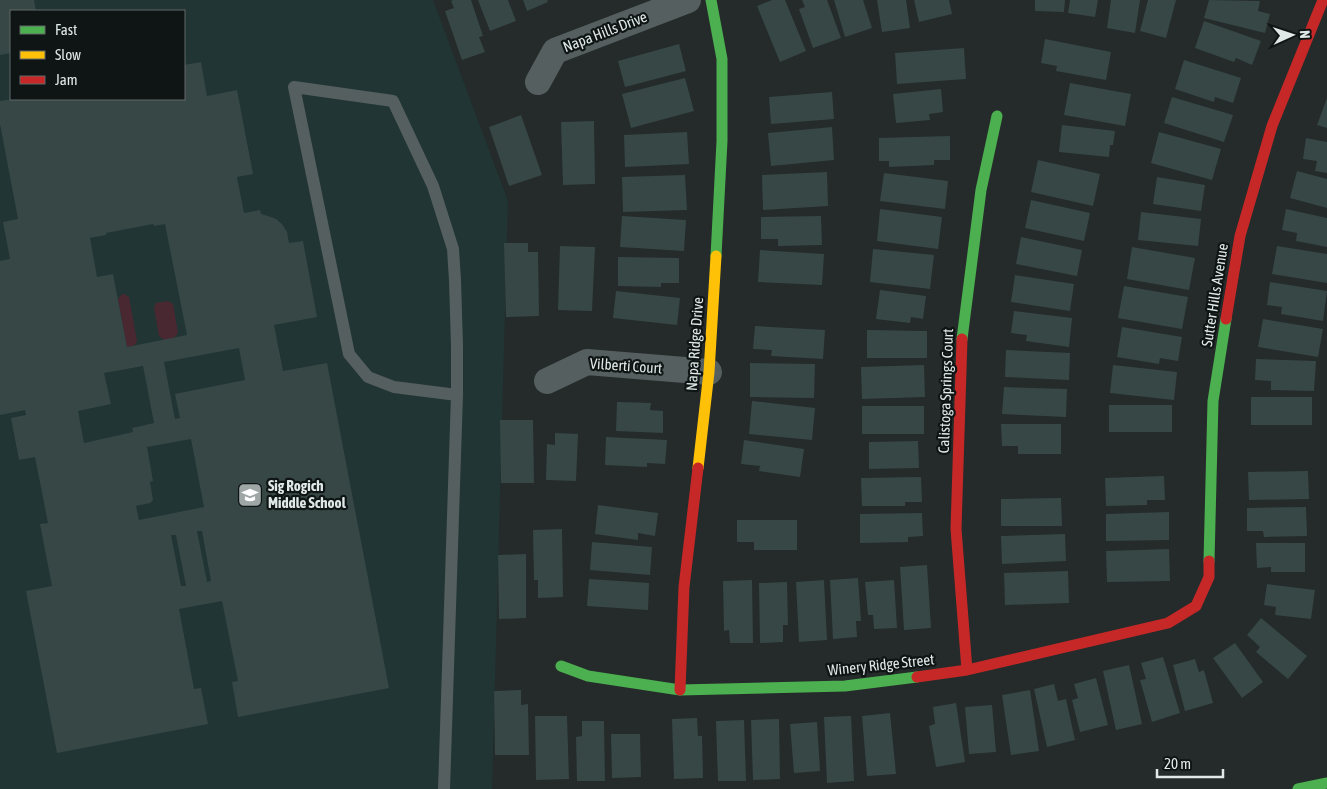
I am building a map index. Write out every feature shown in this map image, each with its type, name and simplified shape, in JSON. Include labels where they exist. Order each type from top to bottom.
[{"type":"street","name":"Napa Hills Drive","points":[[538,82],[555,51],[688,0]]},
{"type":"street","name":"Napa Ridge Drive","points":[[680,690],[684,587],[709,372],[722,141],[722,59],[711,0]]},
{"type":"street","name":"Sutter Hills Avenue","points":[[1196,606],[1209,578],[1213,401],[1240,236],[1272,126],[1323,3]]},
{"type":"street","name":"Calistoga Springs Court","points":[[967,670],[956,529],[962,331],[981,190],[997,116]]},
{"type":"street","name":"Vilberti Court","points":[[547,381],[587,362],[709,372]]},
{"type":"street","name":"Winery Ridge Street","points":[[561,666],[588,676],[680,690],[846,686],[967,670],[1168,623],[1196,606]]},
{"type":"street","points":[[1298,789],[1327,783]]},
{"type":"lane","points":[[444,789],[457,395],[453,249],[433,186],[393,101],[294,87],[349,354],[368,377],[394,387],[457,395]]},
{"type":"shaded area","name":"Sig Rogich Middle School","points":[[0,0],[433,0],[508,201],[492,789],[0,789]]},
{"type":"shaded area","points":[[122,294],[129,297],[137,341],[134,346],[127,347],[118,299]]},
{"type":"shaded area","points":[[168,301],[173,304],[178,333],[174,338],[164,340],[159,336],[154,308],[156,303]]},
{"type":"building","points":[[0,0],[34,0],[36,10],[10,10],[10,53],[0,55]]},
{"type":"building","points":[[471,0],[483,36],[479,37],[485,52],[462,60],[445,11],[454,8],[451,1]]},
{"type":"building","points":[[478,0],[508,0],[516,21],[490,31]]},
{"type":"building","points":[[523,0],[547,0],[548,2],[527,11]]},
{"type":"building","points":[[772,0],[785,0],[806,51],[780,62],[757,6]]},
{"type":"building","points":[[802,0],[827,0],[841,38],[813,48],[799,9],[805,7]]},
{"type":"building","points":[[834,0],[863,0],[872,28],[845,37]]},
{"type":"building","points":[[877,0],[906,0],[910,28],[882,32]]},
{"type":"building","points":[[914,0],[949,0],[952,14],[919,22]]},
{"type":"building","points":[[1035,0],[1065,0],[1064,12],[1035,11]]},
{"type":"building","points":[[1070,0],[1098,0],[1095,17],[1068,13]]},
{"type":"building","points":[[1111,0],[1140,0],[1135,33],[1107,28]]},
{"type":"building","points":[[1148,0],[1176,0],[1166,38],[1140,31]]},
{"type":"building","points":[[1209,0],[1260,1],[1258,11],[1270,14],[1265,33],[1204,18]]},
{"type":"building","points":[[1204,21],[1261,41],[1252,65],[1236,58],[1234,62],[1195,48]]},
{"type":"building","points":[[1045,39],[1111,52],[1106,80],[1056,71],[1057,66],[1041,63]]},
{"type":"building","points":[[679,44],[686,71],[625,87],[618,61]]},
{"type":"building","points":[[964,48],[966,79],[897,84],[895,53]]},
{"type":"building","points":[[1184,60],[1241,78],[1233,103],[1215,97],[1214,102],[1175,89]]},
{"type":"building","points":[[201,62],[207,96],[237,90],[253,174],[237,177],[244,213],[260,210],[261,214],[276,219],[282,224],[287,232],[289,243],[303,241],[317,317],[274,325],[283,371],[327,363],[389,688],[238,717],[232,682],[238,681],[222,601],[179,609],[194,689],[201,688],[208,724],[57,753],[26,591],[52,586],[40,524],[48,523],[35,457],[19,460],[11,418],[26,415],[25,410],[0,415],[0,261],[10,259],[3,222],[18,219],[0,124],[0,101],[185,100],[185,65]],"holes":[[[153,224],[154,226],[165,224],[187,335],[127,347],[113,274],[97,277],[90,238]],[[239,348],[245,380],[175,394],[180,418],[175,419],[164,362]],[[143,366],[154,423],[132,428],[133,432],[84,443],[78,411],[111,404],[104,373]],[[191,439],[204,507],[139,520],[136,506],[150,503],[153,500],[150,482],[153,481],[147,447]],[[197,531],[202,531],[211,581],[207,582]],[[171,535],[176,535],[186,586],[181,586]]]},
{"type":"building","points":[[685,78],[694,111],[631,128],[622,94]]},
{"type":"building","points":[[1070,83],[1131,94],[1125,126],[1064,115]]},
{"type":"building","points":[[941,89],[943,112],[929,114],[930,120],[896,123],[893,94]]},
{"type":"building","points":[[832,92],[834,119],[771,124],[769,97]]},
{"type":"building","points":[[1172,97],[1233,115],[1224,142],[1164,123]]},
{"type":"building","points":[[1327,98],[1327,128],[1317,125]]},
{"type":"building","points":[[521,115],[542,175],[509,186],[489,127]]},
{"type":"building","points":[[594,121],[595,184],[563,185],[561,122]]},
{"type":"building","points":[[1062,125],[1115,131],[1113,145],[1110,145],[1109,157],[1059,152]]},
{"type":"building","points":[[832,127],[834,160],[771,166],[768,133]]},
{"type":"building","points":[[687,132],[689,164],[625,167],[624,135]]},
{"type":"building","points":[[1159,132],[1221,149],[1212,180],[1151,163]]},
{"type":"building","points":[[950,136],[950,160],[934,160],[934,165],[889,167],[889,161],[879,161],[879,138]]},
{"type":"building","points":[[1306,138],[1327,142],[1327,173],[1315,171],[1317,161],[1303,159]]},
{"type":"building","points":[[1038,160],[1100,174],[1093,206],[1031,192]]},
{"type":"building","points":[[1297,171],[1327,179],[1327,208],[1290,198]]},
{"type":"building","points":[[827,172],[828,206],[763,210],[762,175]]},
{"type":"building","points":[[884,173],[948,181],[945,209],[880,201]]},
{"type":"building","points":[[685,175],[687,210],[623,212],[622,177]]},
{"type":"building","points":[[1157,177],[1205,185],[1201,211],[1153,204]]},
{"type":"building","points":[[1031,200],[1090,213],[1084,241],[1025,228]]},
{"type":"building","points":[[880,209],[942,217],[938,249],[877,241]]},
{"type":"building","points":[[1286,209],[1327,218],[1327,247],[1296,241],[1297,233],[1282,230]]},
{"type":"building","points":[[1141,212],[1201,219],[1198,246],[1138,240]]},
{"type":"building","points":[[622,216],[686,220],[684,251],[620,247]]},
{"type":"building","points":[[821,216],[822,245],[778,246],[778,239],[761,239],[761,217]]},
{"type":"building","points":[[1021,237],[1082,250],[1077,276],[1016,264]]},
{"type":"building","points":[[504,243],[528,243],[528,252],[538,252],[539,316],[506,317]]},
{"type":"building","points":[[560,246],[595,247],[592,311],[558,310]]},
{"type":"building","points":[[1277,246],[1327,254],[1327,283],[1272,274]]},
{"type":"building","points":[[1132,247],[1195,258],[1189,290],[1127,279]]},
{"type":"building","points":[[873,249],[934,255],[930,289],[870,282]]},
{"type":"building","points":[[760,250],[824,254],[822,285],[758,282]]},
{"type":"building","points":[[618,257],[679,258],[679,283],[661,283],[661,287],[618,286]]},
{"type":"building","points":[[1015,275],[1074,284],[1070,311],[1011,302]]},
{"type":"building","points":[[1270,282],[1327,291],[1323,321],[1281,314],[1282,307],[1267,305]]},
{"type":"building","points":[[1124,286],[1188,297],[1182,329],[1118,318]]},
{"type":"building","points":[[880,290],[926,296],[923,319],[911,317],[910,323],[876,319]]},
{"type":"building","points":[[616,291],[680,298],[677,325],[613,318]]},
{"type":"building","points":[[1014,311],[1072,318],[1069,347],[1026,341],[1027,335],[1011,333]]},
{"type":"building","points":[[1263,319],[1323,329],[1318,357],[1258,347]]},
{"type":"building","points":[[755,326],[825,330],[823,359],[771,356],[772,350],[753,349]]},
{"type":"building","points":[[1122,327],[1182,337],[1178,361],[1160,358],[1159,364],[1117,357]]},
{"type":"building","points":[[867,330],[927,331],[927,358],[867,358]]},
{"type":"building","points":[[1006,350],[1070,353],[1069,380],[1005,377]]},
{"type":"building","points":[[1256,359],[1316,361],[1314,391],[1271,390],[1271,381],[1255,380]]},
{"type":"building","points":[[750,363],[815,364],[814,398],[750,397]]},
{"type":"building","points":[[924,365],[925,397],[862,399],[861,367]]},
{"type":"building","points":[[1113,365],[1177,372],[1174,400],[1110,393]]},
{"type":"building","points":[[1004,387],[1067,389],[1066,417],[1002,414]]},
{"type":"building","points":[[1251,397],[1312,397],[1312,425],[1251,425]]},
{"type":"building","points":[[752,401],[815,408],[812,440],[749,434]]},
{"type":"building","points":[[617,402],[651,403],[650,410],[663,411],[663,433],[616,431]]},
{"type":"building","points":[[1109,405],[1172,405],[1172,432],[1109,432]]},
{"type":"building","points":[[862,406],[924,406],[924,434],[862,434]]},
{"type":"building","points":[[500,420],[533,420],[534,483],[501,483]]},
{"type":"building","points":[[1001,424],[1061,424],[1061,454],[1018,454],[1018,446],[1002,446]]},
{"type":"building","points":[[555,433],[578,434],[576,481],[546,480],[547,444],[555,445]]},
{"type":"building","points":[[606,437],[667,440],[665,464],[647,463],[647,467],[605,465]]},
{"type":"building","points":[[744,440],[804,449],[800,477],[759,471],[760,466],[741,464]]},
{"type":"building","points":[[918,441],[919,468],[869,469],[869,442]]},
{"type":"building","points":[[1308,471],[1309,499],[1249,500],[1248,472]]},
{"type":"building","points":[[1164,476],[1165,500],[1147,500],[1147,505],[1106,506],[1105,478]]},
{"type":"building","points":[[921,477],[922,502],[905,502],[905,506],[862,506],[861,478]]},
{"type":"building","points":[[1061,498],[1062,526],[1001,526],[1001,499]]},
{"type":"building","points":[[598,505],[658,513],[655,536],[638,533],[638,540],[595,534]]},
{"type":"building","points":[[1306,507],[1307,536],[1264,537],[1263,531],[1247,531],[1247,508]]},
{"type":"building","points":[[1169,512],[1169,540],[1106,541],[1106,514]]},
{"type":"building","points":[[922,513],[923,536],[908,537],[908,542],[860,543],[860,514]]},
{"type":"building","points":[[737,520],[797,520],[797,550],[754,550],[754,542],[737,542]]},
{"type":"building","points":[[562,529],[563,597],[538,598],[538,580],[534,580],[533,530]]},
{"type":"building","points":[[1065,534],[1066,561],[1002,564],[1001,536]]},
{"type":"building","points":[[592,542],[652,547],[650,575],[590,570]]},
{"type":"building","points":[[1256,543],[1305,543],[1305,572],[1271,572],[1271,567],[1257,568]]},
{"type":"building","points":[[1169,549],[1170,581],[1107,582],[1106,551]]},
{"type":"building","points":[[526,554],[526,618],[499,619],[498,555]]},
{"type":"building","points":[[927,565],[931,628],[904,630],[900,567]]},
{"type":"building","points":[[1068,571],[1069,603],[1005,605],[1004,573]]},
{"type":"building","points":[[858,578],[861,621],[856,621],[857,637],[833,639],[830,580]]},
{"type":"building","points":[[589,579],[649,583],[648,610],[587,606]]},
{"type":"building","points":[[752,580],[753,643],[730,643],[729,630],[724,631],[723,581]]},
{"type":"building","points":[[824,580],[827,640],[799,642],[796,582]]},
{"type":"building","points":[[894,580],[897,628],[874,629],[873,615],[868,615],[865,582]]},
{"type":"building","points":[[787,582],[788,625],[783,625],[783,642],[760,643],[759,583]]},
{"type":"building","points":[[1267,584],[1315,590],[1311,619],[1275,615],[1276,607],[1264,605]]},
{"type":"building","points":[[1261,618],[1307,656],[1288,679],[1256,652],[1260,647],[1247,635]]},
{"type":"building","points":[[1235,643],[1263,682],[1242,698],[1213,658]]},
{"type":"building","points":[[1163,657],[1180,713],[1152,722],[1140,680],[1146,679],[1141,663]]},
{"type":"building","points":[[1195,659],[1199,672],[1204,670],[1213,703],[1185,711],[1173,665]]},
{"type":"building","points":[[1129,665],[1142,724],[1116,730],[1103,671]]},
{"type":"building","points":[[1096,678],[1108,725],[1080,732],[1072,700],[1078,698],[1074,684]]},
{"type":"building","points":[[1054,684],[1058,701],[1066,699],[1075,740],[1047,747],[1034,689]]},
{"type":"building","points":[[521,690],[521,705],[528,704],[529,755],[495,755],[494,691]]},
{"type":"building","points":[[1030,690],[1039,751],[1011,755],[1002,695]]},
{"type":"building","points":[[956,703],[965,762],[936,767],[929,726],[935,724],[933,707]]},
{"type":"building","points":[[992,705],[996,752],[969,754],[965,707]]},
{"type":"building","points":[[890,713],[896,774],[867,776],[862,716]]},
{"type":"building","points":[[535,716],[567,716],[569,779],[536,780]]},
{"type":"building","points":[[851,716],[854,781],[827,783],[824,717]]},
{"type":"building","points":[[697,718],[698,736],[702,736],[703,778],[674,779],[672,719]]},
{"type":"building","points":[[779,719],[780,779],[753,780],[751,720]]},
{"type":"building","points":[[744,720],[746,781],[718,781],[716,721]]},
{"type":"building","points":[[582,721],[604,721],[605,781],[577,781],[576,737],[582,736]]},
{"type":"building","points":[[817,722],[820,771],[794,773],[790,724]]},
{"type":"building","points":[[611,734],[640,734],[641,777],[612,778]]},
{"type":"traffic: fast","points":[[711,0],[722,59],[722,141],[716,256]]},
{"type":"traffic: fast","points":[[962,339],[981,190],[997,116]]},
{"type":"traffic: fast","points":[[1209,561],[1213,401],[1226,319]]},
{"type":"traffic: fast","points":[[561,666],[588,676],[680,690],[845,686],[917,677]]},
{"type":"traffic: fast","points":[[1298,789],[1327,783]]},
{"type":"traffic: slow","points":[[698,468],[709,372],[716,256]]},
{"type":"traffic: jam","points":[[1226,319],[1240,236],[1272,126],[1323,0]]},
{"type":"traffic: jam","points":[[962,339],[956,529],[967,670]]},
{"type":"traffic: jam","points":[[680,690],[684,587],[698,468]]},
{"type":"traffic: jam","points":[[917,677],[967,670],[1168,623],[1196,606],[1209,577],[1209,561]]},
{"type":"place","name":"Sig Rogich Middle School","points":[[250,495]]}]
